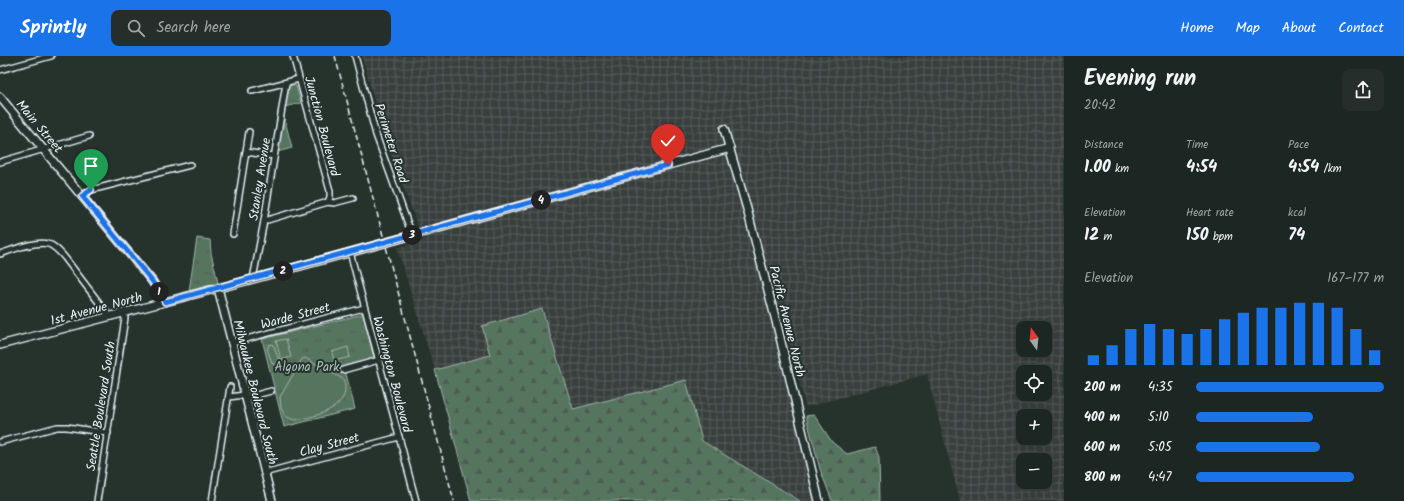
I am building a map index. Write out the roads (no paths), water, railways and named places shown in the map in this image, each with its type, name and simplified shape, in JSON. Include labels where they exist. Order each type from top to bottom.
[{"type":"street","points":[[0,70],[51,56]]},
{"type":"street","name":"Junction Boulevard","points":[[293,56],[330,191],[328,202]]},
{"type":"street","name":"Perimeter Road","points":[[354,56],[376,135],[412,235]]},
{"type":"street","points":[[252,92],[299,79]]},
{"type":"street","name":"Stanley Avenue","points":[[253,279],[264,221],[286,83]]},
{"type":"street","name":"Main Street","points":[[0,97],[152,281],[165,302]]},
{"type":"street","name":"Pacific Avenue North","points":[[724,129],[777,325],[820,501]]},
{"type":"street","points":[[233,234],[249,132]]},
{"type":"street","points":[[0,162],[90,136]]},
{"type":"street","name":"1st Avenue North","points":[[0,345],[253,279],[730,148]]},
{"type":"street","points":[[246,152],[274,156]]},
{"type":"street","points":[[82,196],[91,190],[190,165]]},
{"type":"street","points":[[264,221],[328,202],[334,203],[353,198]]},
{"type":"street","points":[[0,254],[35,244],[49,244],[65,258],[110,317]]},
{"type":"street","name":"Washington Boulevard","points":[[350,252],[416,501]]},
{"type":"street","name":"Milwaukee Boulevard South","points":[[218,288],[244,397],[272,501]]},
{"type":"street","name":"Warde Street","points":[[231,343],[364,308]]},
{"type":"street","name":"Seattle Boulevard South","points":[[97,501],[125,318],[123,313]]},
{"type":"street","points":[[343,370],[379,360]]},
{"type":"street","points":[[212,501],[230,387]]},
{"type":"street","points":[[229,398],[244,397],[271,391]]},
{"type":"street","points":[[0,442],[57,427],[108,432]]},
{"type":"street","name":"Clay Street","points":[[264,473],[399,436]]},
{"type":"railway","points":[[335,56],[454,501]]},
{"type":"park label","name":"Algona Park","points":[[307,366]]}]
